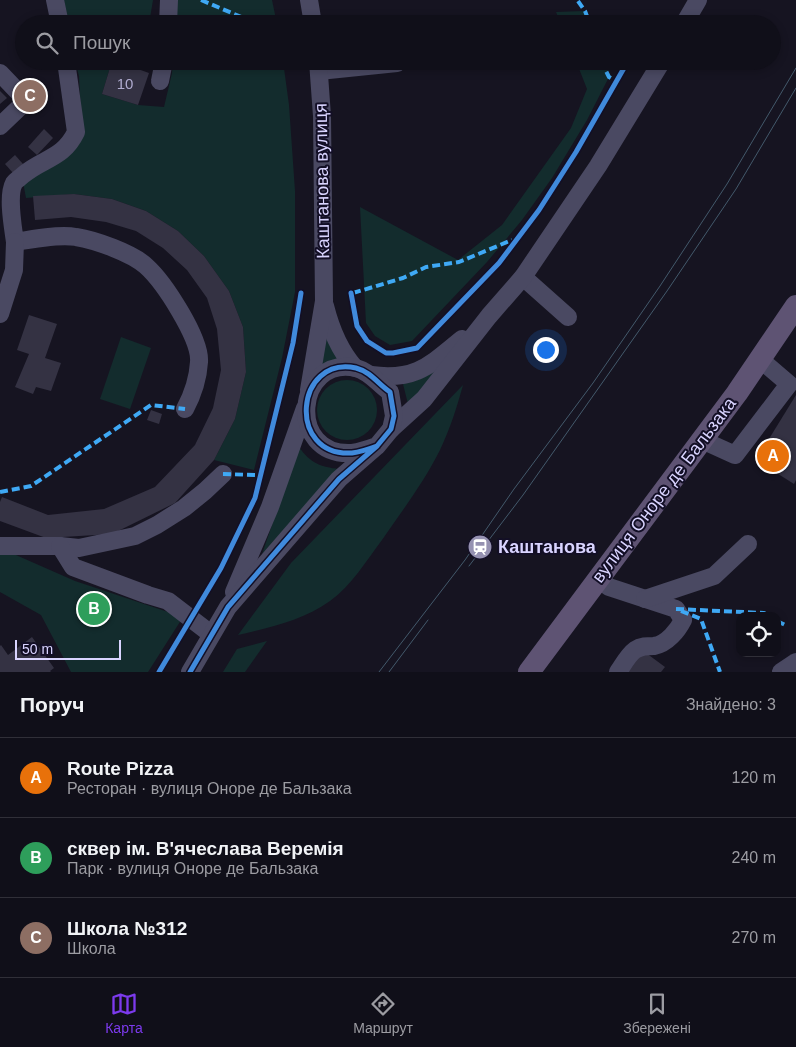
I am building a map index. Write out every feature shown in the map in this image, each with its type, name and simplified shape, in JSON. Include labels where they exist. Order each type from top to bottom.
[{"type":"main road","name":"вулиця Оноре де Бальзака","points":[[529,672],[761,360],[796,306]]},
{"type":"street","points":[[55,0],[58,15]]},
{"type":"street","points":[[168,15],[169,0]]},
{"type":"street","points":[[308,0],[311,15]]},
{"type":"street","points":[[689,15],[698,0]]},
{"type":"street","points":[[0,314],[14,270],[15,242],[6,206],[14,183],[28,171],[61,153],[71,142],[76,132],[67,70]]},
{"type":"street","points":[[160,81],[162,70]]},
{"type":"street","name":"Каштанова вулиця","points":[[307,399],[324,301],[322,116],[318,70]]},
{"type":"street","points":[[190,672],[228,607],[339,479],[378,446],[391,429],[424,399],[489,316],[523,277],[598,166],[657,70]]},
{"type":"street","points":[[0,73],[22,96],[23,104],[0,126]]},
{"type":"street","points":[[15,242],[38,238],[75,236],[114,247],[146,265],[174,301],[191,331],[200,360],[194,391],[185,409]]},
{"type":"street","points":[[523,277],[568,317]]},
{"type":"street","name":"Каштанова вулиця","points":[[324,301],[329,323],[343,355],[363,372]]},
{"type":"street","points":[[228,607],[270,507],[307,399],[320,377],[328,372],[346,367],[386,377],[404,375],[429,366],[489,316]]},
{"type":"street","points":[[702,440],[735,455],[789,384],[761,360]]},
{"type":"street","points":[[363,372],[390,392],[394,416],[391,429]]},
{"type":"street","points":[[307,399],[306,417],[313,435],[326,448],[337,452],[353,453],[378,446]]},
{"type":"street","points":[[0,546],[60,546],[78,548],[135,536],[157,526],[184,508],[223,474]]},
{"type":"street","points":[[645,599],[714,576],[748,544]]},
{"type":"street","points":[[60,546],[73,567],[168,601],[211,634]]},
{"type":"street","points":[[598,579],[609,587],[676,608],[683,620],[665,642],[633,651],[618,672]]},
{"type":"street","points":[[781,672],[796,662]]},
{"type":"green space","points":[[64,0],[153,0],[150,15],[66,15]]},
{"type":"green space","points":[[177,0],[272,0],[275,15],[176,15]]},
{"type":"green space","points":[[585,11],[587,15],[557,15],[556,12]]},
{"type":"green space","points":[[77,70],[109,70],[102,94],[138,105],[164,107],[172,70],[284,70],[289,105],[295,191],[295,292],[282,358],[254,470],[214,460],[235,419],[246,372],[243,327],[229,291],[204,256],[178,231],[146,211],[112,199],[74,194],[26,198],[23,182],[82,137]]},
{"type":"green space","points":[[580,70],[608,70],[609,77],[587,120],[552,178],[522,220],[487,262],[412,341],[390,345],[375,336],[366,323],[360,207],[458,260],[502,225],[571,128],[587,89]]},
{"type":"green space","points":[[325,331],[338,360],[319,369]]},
{"type":"green space","points":[[121,337],[151,348],[130,409],[100,399]]},
{"type":"green space","points":[[450,358],[409,408],[403,384],[423,378]]},
{"type":"green space","points":[[341,380],[353,380],[369,388],[375,398],[377,410],[375,422],[369,432],[353,440],[341,440],[325,432],[317,416],[317,404],[325,388]]},
{"type":"green space","points":[[463,385],[444,442],[434,462],[405,507],[352,580],[338,595],[320,608],[274,626],[238,635],[291,563]]},
{"type":"green space","points":[[299,447],[307,457],[316,463],[339,469],[262,554]]},
{"type":"green space","points":[[0,548],[75,581],[183,617],[148,672],[71,672],[41,615],[0,592]]},
{"type":"green space","points":[[267,641],[245,672],[223,672],[237,649]]},
{"type":"building","points":[[109,70],[141,70],[149,73],[138,105],[102,94]]},
{"type":"building","points":[[0,91],[7,98],[0,104]]},
{"type":"building","points":[[44,129],[53,138],[37,155],[28,147]]},
{"type":"building","points":[[15,155],[23,164],[13,173],[5,164]]},
{"type":"building","points":[[74,194],[112,199],[146,211],[178,231],[204,256],[229,291],[243,327],[246,372],[235,419],[214,460],[175,503],[112,534],[46,538],[0,521],[0,502],[2,497],[48,515],[104,509],[155,487],[195,445],[213,408],[221,370],[217,329],[207,298],[187,270],[163,248],[136,231],[106,222],[71,217],[35,220],[33,196]]},
{"type":"building","points":[[29,315],[57,324],[45,358],[61,363],[51,391],[36,387],[33,394],[15,387],[29,354],[17,350]]},
{"type":"building","points":[[796,395],[796,480],[794,484],[756,460]]},
{"type":"building","points":[[151,410],[162,414],[159,424],[147,420]]},
{"type":"building","points":[[32,637],[54,668],[51,672],[0,672],[0,646],[8,655]]},
{"type":"building","points":[[642,650],[665,667],[661,672],[625,672]]},
{"type":"tram line","points":[[379,672],[465,560],[514,489],[593,383],[660,286],[727,184],[796,68]]},
{"type":"tram line","points":[[469,566],[523,495],[667,291],[736,189],[796,88]]},
{"type":"tram line","points":[[389,672],[428,620]]},
{"type":"marked path","points":[[201,0],[237,15]]},
{"type":"marked path","points":[[578,1],[587,15]]},
{"type":"marked path","points":[[606,70],[609,77],[614,80]]},
{"type":"marked path","points":[[353,293],[403,278],[426,267],[459,262],[512,240]]},
{"type":"marked path","points":[[0,492],[31,486],[151,405],[185,409]]},
{"type":"marked path","points":[[223,474],[255,475]]},
{"type":"marked path","points":[[676,609],[742,612]]},
{"type":"marked path","points":[[681,611],[701,619],[720,672]]},
{"type":"marked path","points":[[781,623],[785,625]]},
{"type":"cycle path","points":[[351,293],[357,326],[367,341],[386,353],[417,348],[499,263],[539,210],[576,152],[623,70]]},
{"type":"cycle path","points":[[159,672],[221,568],[255,498],[293,343],[301,293]]},
{"type":"cycle path","points":[[190,672],[228,607],[339,479],[377,446],[391,429],[394,416],[390,392],[370,375],[356,368],[336,368],[320,376],[311,390],[306,407],[308,424],[316,440],[331,450],[352,453],[377,446]]},
{"type":"place","name":"Школа №312","points":[[30,96]]},
{"type":"place","name":"Route Pizza","points":[[773,456]]},
{"type":"place","name":"Каштанова","points":[[480,547]]},
{"type":"place","name":"сквер ім. В'ячеслава Веремія","points":[[94,609]]}]
